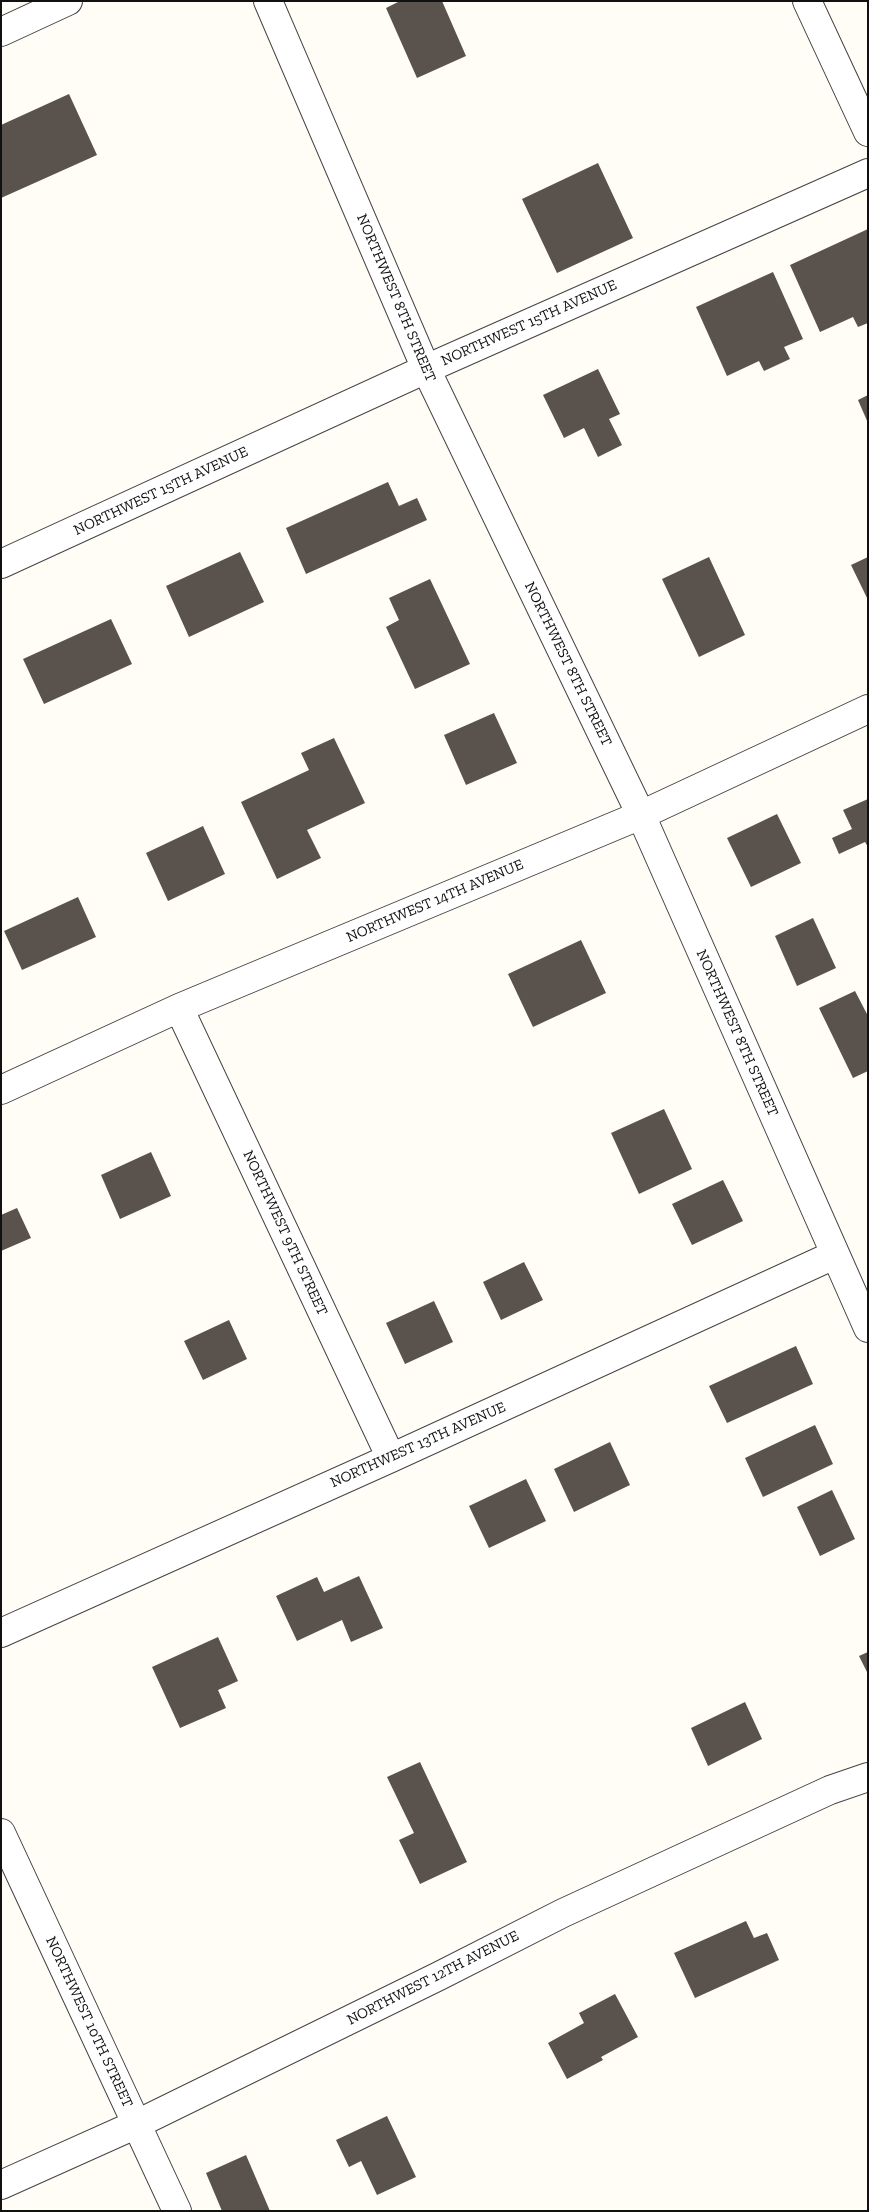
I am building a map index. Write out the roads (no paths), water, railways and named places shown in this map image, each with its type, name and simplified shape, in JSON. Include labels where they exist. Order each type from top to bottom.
[{"type":"street","points":[[1,32],[68,1]]},
{"type":"street","name":"NORTHWEST 8TH STREET","points":[[268,1],[426,369],[641,815],[834,1255],[868,1328]]},
{"type":"street","points":[[807,1],[868,132]]},
{"type":"street","name":"NORTHWEST 15TH AVENUE","points":[[1,564],[426,369],[868,173]]},
{"type":"street","name":"NORTHWEST 14TH AVENUE","points":[[1,1090],[179,1008],[641,815],[868,709]]},
{"type":"street","name":"NORTHWEST 9TH STREET","points":[[179,1008],[391,1458]]},
{"type":"street","name":"NORTHWEST 13TH AVENUE","points":[[1,1633],[391,1458],[834,1255]]},
{"type":"street","name":"NORTHWEST 12TH AVENUE","points":[[1,2185],[137,2124],[563,1913],[830,1790],[868,1777]]},
{"type":"street","name":"NORTHWEST 10TH STREET","points":[[1,1833],[177,2211]]}]
